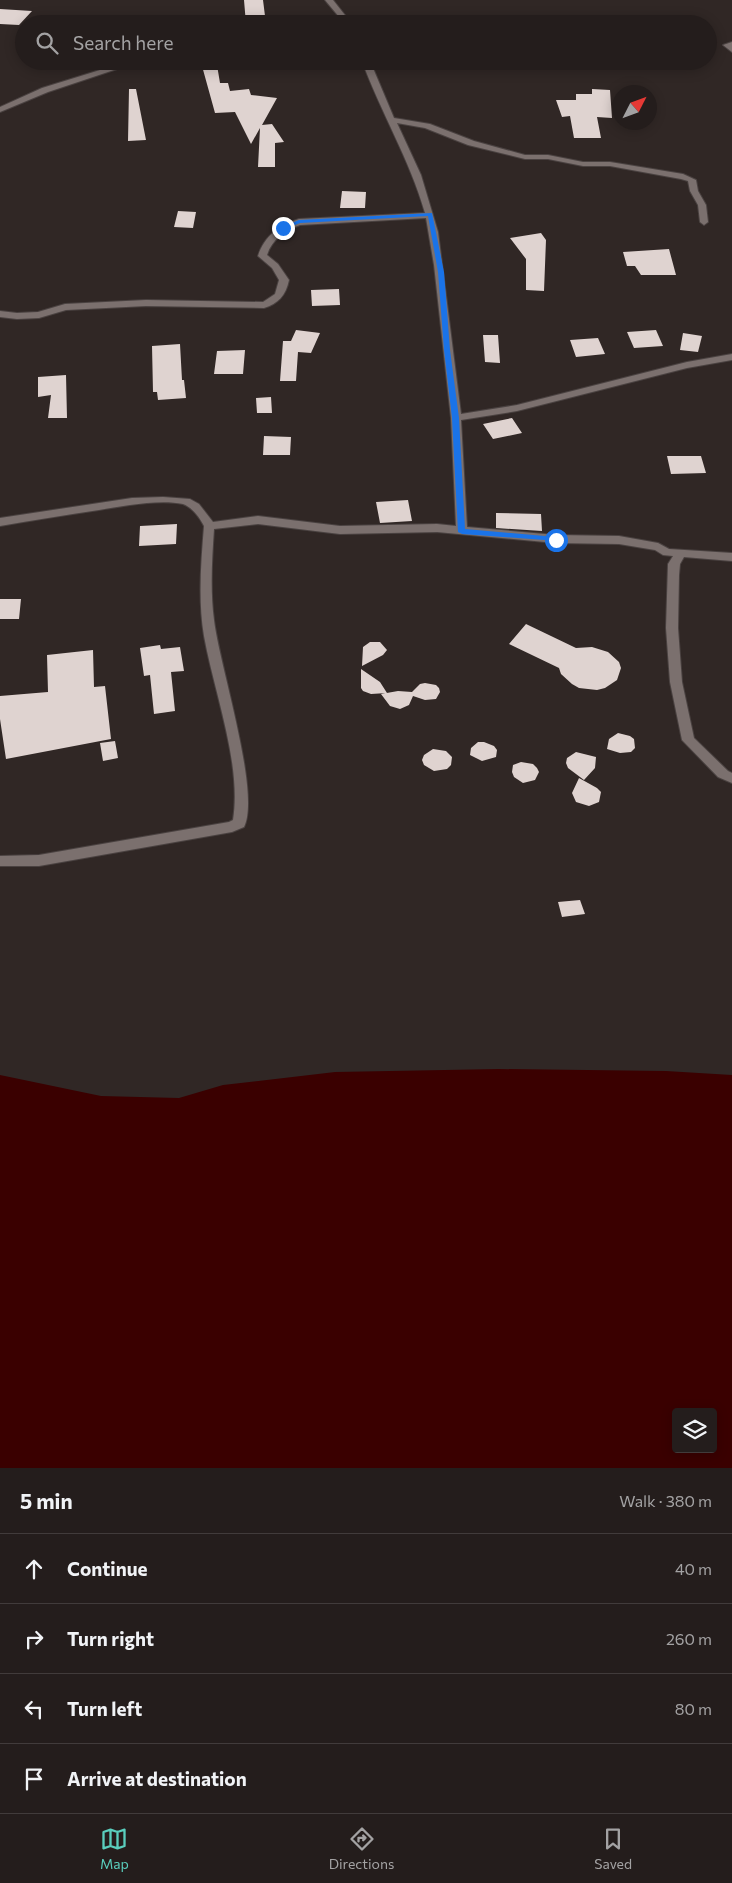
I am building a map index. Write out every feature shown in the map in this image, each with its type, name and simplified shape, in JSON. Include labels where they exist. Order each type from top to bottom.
[{"type":"street","points":[[329,0],[341,15]]},
{"type":"street","points":[[732,44],[727,45],[732,50]]},
{"type":"street","points":[[0,110],[45,90],[108,70]]},
{"type":"street","points":[[369,70],[391,120],[411,158],[430,215],[441,272],[447,350],[456,418],[462,532]]},
{"type":"street","points":[[391,120],[427,126],[471,143],[525,157],[548,157],[583,164],[610,164],[683,177],[692,180],[694,191],[702,205],[704,222]]},
{"type":"street","points":[[0,314],[17,316],[40,315],[65,308],[137,303],[264,305],[275,300],[283,290],[284,280],[275,266],[262,256],[264,247],[283,228],[299,222],[430,215]]},
{"type":"street","points":[[456,418],[518,408],[687,365],[732,357]]},
{"type":"street","points":[[0,522],[132,501],[162,500],[186,501],[195,506],[206,519],[208,526],[204,586],[210,637],[234,734],[239,768],[241,816],[239,823],[232,827],[62,855],[37,861],[16,864],[0,861]]},
{"type":"street","points":[[208,526],[258,520],[340,530],[437,528],[556,540],[619,540],[658,546],[667,552],[680,554],[732,557]]},
{"type":"street","points":[[680,554],[674,564],[672,628],[676,682],[688,740],[722,774],[732,778]]},
{"type":"shaded area","points":[[499,1069],[666,1071],[732,1075],[732,1468],[0,1468],[0,1075],[101,1096],[179,1098],[223,1085],[335,1072]]},
{"type":"building","points":[[244,0],[263,0],[265,15],[245,15]]},
{"type":"building","points":[[0,9],[32,11],[28,15],[15,15],[15,25],[0,24]]},
{"type":"building","points":[[203,70],[218,70],[220,83],[228,83],[230,91],[249,89],[251,95],[277,98],[262,125],[272,124],[284,142],[275,143],[275,167],[258,167],[260,128],[251,144],[235,112],[215,113]]},
{"type":"building","points":[[129,89],[136,89],[146,140],[128,141]]},
{"type":"building","points":[[592,89],[610,90],[612,118],[597,117],[601,138],[574,138],[570,116],[562,117],[556,100],[576,100],[576,94],[592,94]]},
{"type":"building","points":[[342,191],[366,192],[365,208],[340,208]]},
{"type":"building","points":[[178,211],[196,212],[193,228],[174,227]]},
{"type":"building","points":[[541,233],[546,240],[544,291],[526,290],[526,259],[510,238]]},
{"type":"building","points":[[669,249],[676,275],[641,275],[635,266],[627,266],[623,252]]},
{"type":"building","points":[[339,289],[340,305],[312,306],[311,290]]},
{"type":"building","points":[[296,330],[320,333],[311,353],[298,352],[296,381],[280,381],[283,341],[291,341]]},
{"type":"building","points":[[656,330],[663,346],[634,348],[627,332]]},
{"type":"building","points":[[683,333],[702,336],[698,352],[680,350]]},
{"type":"building","points":[[483,335],[498,335],[500,363],[485,362]]},
{"type":"building","points":[[598,338],[605,354],[576,357],[570,340]]},
{"type":"building","points":[[180,344],[182,380],[184,380],[186,398],[158,400],[157,392],[153,392],[152,346]]},
{"type":"building","points":[[245,350],[243,374],[214,374],[217,351]]},
{"type":"building","points":[[66,375],[67,418],[48,418],[51,395],[38,397],[38,377]]},
{"type":"building","points":[[271,397],[272,413],[257,413],[256,398]]},
{"type":"building","points":[[512,418],[522,433],[493,439],[483,424]]},
{"type":"building","points":[[264,436],[291,437],[290,455],[263,455]]},
{"type":"building","points":[[667,456],[701,456],[706,473],[671,474]]},
{"type":"building","points":[[408,500],[412,521],[380,523],[376,502]]},
{"type":"building","points":[[496,513],[541,514],[542,531],[496,528]]},
{"type":"building","points":[[177,524],[176,544],[139,546],[140,526]]},
{"type":"building","points":[[0,599],[21,599],[19,619],[0,619]]},
{"type":"building","points":[[526,624],[576,648],[592,647],[608,652],[619,662],[621,668],[617,680],[605,688],[597,690],[579,688],[572,684],[561,674],[559,668],[509,644]]},
{"type":"building","points":[[370,642],[380,642],[387,650],[383,655],[362,666],[363,647]]},
{"type":"building","points":[[160,645],[161,649],[180,647],[184,671],[171,672],[175,711],[154,714],[150,675],[144,676],[140,648]]},
{"type":"building","points":[[93,650],[94,687],[105,686],[111,739],[6,759],[0,719],[0,696],[48,692],[47,655]]},
{"type":"building","points":[[361,669],[380,682],[387,693],[371,694],[363,691],[361,688]]},
{"type":"building","points":[[420,684],[436,685],[439,688],[440,692],[436,699],[425,700],[413,696],[409,705],[400,709],[390,706],[381,694],[398,691],[412,692]]},
{"type":"building","points":[[618,733],[634,739],[635,748],[631,752],[620,753],[607,749],[609,739]]},
{"type":"building","points":[[115,741],[118,758],[103,761],[100,743]]},
{"type":"building","points":[[478,742],[494,746],[497,750],[496,757],[482,761],[470,755],[471,748]]},
{"type":"building","points":[[433,749],[446,751],[452,757],[451,765],[447,769],[434,771],[424,765],[422,760],[424,755]]},
{"type":"building","points":[[576,752],[596,757],[595,768],[584,780],[568,768],[566,763],[567,758]]},
{"type":"building","points":[[521,762],[533,764],[537,768],[539,772],[535,780],[523,783],[514,777],[512,772],[513,765]]},
{"type":"building","points":[[579,778],[601,792],[599,802],[589,806],[576,802],[572,793]]},
{"type":"building","points":[[580,900],[585,914],[562,917],[558,902]]},
{"type":"route","points":[[283,228],[299,222],[430,215],[441,272],[447,350],[456,418],[462,532],[556,540]]}]
